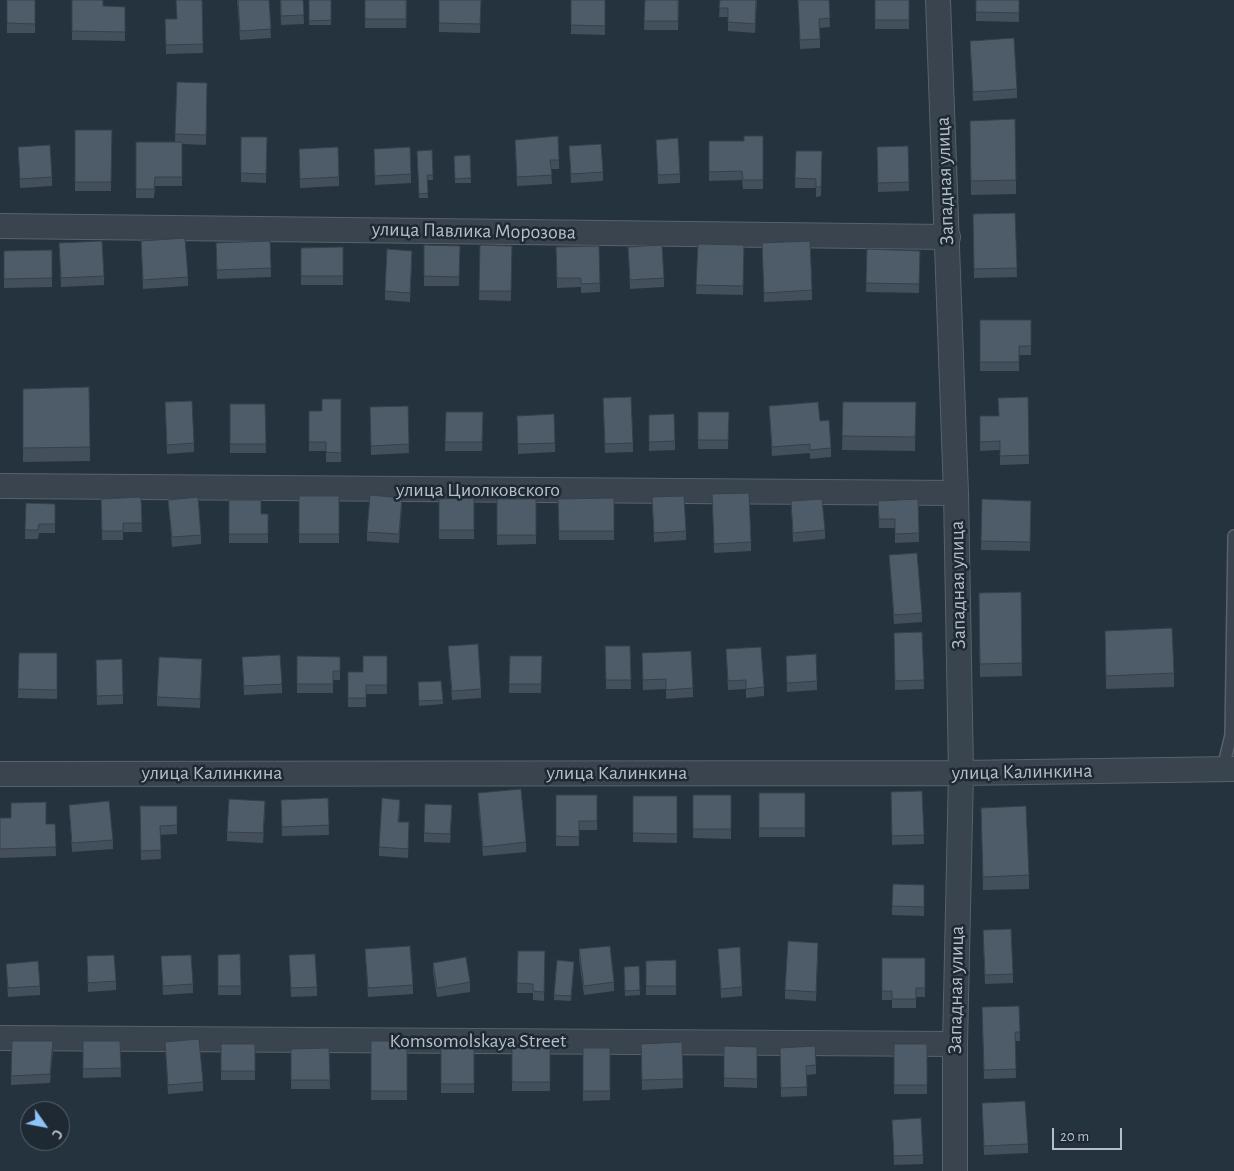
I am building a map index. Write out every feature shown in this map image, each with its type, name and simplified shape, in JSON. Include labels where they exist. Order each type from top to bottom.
[{"type":"street","name":"Западная улица","points":[[938,0],[956,493],[961,773],[955,1044],[955,1171]]},
{"type":"street","name":"улица Павлика Морозова","points":[[0,226],[948,237]]},
{"type":"street","name":"улица Циолковского","points":[[0,486],[956,493]]},
{"type":"street","name":"улица Калинкина","points":[[0,774],[961,773],[1228,769]]},
{"type":"street","name":"Komsomolskaya Street","points":[[0,1038],[955,1044]]},
{"type":"lane","points":[[1228,769],[1231,736],[1234,536]]},
{"type":"building","points":[[7,0],[35,0],[35,24],[7,23]]},
{"type":"building","points":[[72,0],[103,0],[103,6],[125,7],[125,32],[72,31]]},
{"type":"building","points":[[176,0],[202,0],[203,44],[166,45],[165,19],[177,19]]},
{"type":"building","points":[[238,0],[269,0],[271,29],[240,31]]},
{"type":"building","points":[[281,0],[303,0],[304,15],[281,16]]},
{"type":"building","points":[[309,0],[331,0],[331,20],[309,21]]},
{"type":"building","points":[[365,0],[406,0],[406,19],[365,19]]},
{"type":"building","points":[[439,0],[481,0],[480,24],[439,23]]},
{"type":"building","points":[[571,0],[605,0],[605,26],[571,25]]},
{"type":"building","points":[[645,0],[678,0],[678,21],[644,21]]},
{"type":"building","points":[[720,0],[756,0],[755,24],[728,22],[728,8],[719,8]]},
{"type":"building","points":[[798,0],[829,0],[830,18],[819,19],[820,39],[800,40]]},
{"type":"building","points":[[875,0],[909,0],[909,20],[875,20]]},
{"type":"building","points":[[976,0],[1019,0],[1019,13],[976,12]]},
{"type":"building","points":[[1014,38],[1017,89],[973,92],[970,41]]},
{"type":"building","points":[[177,82],[207,83],[206,135],[175,134]]},
{"type":"building","points":[[1015,119],[1016,180],[971,181],[970,121]]},
{"type":"building","points":[[75,130],[112,130],[111,182],[75,182]]},
{"type":"building","points":[[558,136],[559,160],[550,160],[552,175],[517,177],[515,140]]},
{"type":"building","points":[[744,136],[763,136],[763,180],[743,180],[742,171],[709,172],[709,141],[744,141]]},
{"type":"building","points":[[241,137],[267,137],[266,174],[241,173]]},
{"type":"building","points":[[678,138],[680,174],[658,175],[656,140]]},
{"type":"building","points":[[136,142],[182,142],[182,177],[155,177],[154,189],[136,189]]},
{"type":"building","points":[[601,144],[603,172],[571,174],[569,146]]},
{"type":"building","points":[[50,145],[52,177],[20,179],[18,147]]},
{"type":"building","points":[[908,146],[909,182],[878,183],[877,147]]},
{"type":"building","points":[[338,147],[339,177],[300,179],[299,149]]},
{"type":"building","points":[[410,147],[411,174],[375,176],[374,149]]},
{"type":"building","points":[[432,150],[433,175],[427,175],[428,193],[419,194],[417,151]]},
{"type":"building","points":[[796,151],[822,151],[821,187],[816,187],[816,179],[795,178]]},
{"type":"building","points":[[470,155],[471,178],[455,179],[454,156]]},
{"type":"building","points":[[1015,213],[1017,268],[974,269],[973,214]]},
{"type":"building","points":[[185,238],[188,277],[143,280],[141,241]]},
{"type":"building","points":[[102,241],[104,276],[61,278],[59,243]]},
{"type":"building","points":[[270,241],[271,268],[217,270],[216,243]]},
{"type":"building","points":[[810,241],[812,290],[764,293],[762,243]]},
{"type":"building","points":[[698,244],[744,245],[743,286],[696,285]]},
{"type":"building","points":[[424,245],[460,246],[459,277],[424,276]]},
{"type":"building","points":[[480,245],[512,246],[511,291],[479,291]]},
{"type":"building","points":[[662,245],[664,278],[630,280],[628,247]]},
{"type":"building","points":[[599,246],[600,283],[581,284],[581,278],[557,278],[556,247]]},
{"type":"building","points":[[343,247],[343,276],[301,276],[301,248]]},
{"type":"building","points":[[387,249],[412,251],[410,293],[385,291]]},
{"type":"building","points":[[867,249],[920,251],[919,284],[866,283]]},
{"type":"building","points":[[52,250],[52,278],[4,279],[4,251]]},
{"type":"building","points":[[980,320],[1031,320],[1031,346],[1019,346],[1019,362],[980,362]]},
{"type":"building","points":[[89,387],[90,447],[23,448],[23,389]]},
{"type":"building","points":[[631,397],[633,443],[605,444],[603,398]]},
{"type":"building","points":[[1028,397],[1029,455],[1000,456],[1000,441],[980,442],[980,416],[999,416],[998,398]]},
{"type":"building","points":[[322,399],[341,399],[341,453],[326,452],[326,442],[309,442],[309,411],[322,411]]},
{"type":"building","points":[[192,401],[194,443],[167,445],[165,402]]},
{"type":"building","points":[[818,402],[820,421],[829,420],[831,448],[810,450],[810,444],[772,447],[769,406]]},
{"type":"building","points":[[843,402],[916,402],[915,437],[842,436]]},
{"type":"building","points":[[230,404],[265,404],[266,444],[230,444]]},
{"type":"building","points":[[408,406],[409,444],[371,446],[370,407]]},
{"type":"building","points":[[446,412],[483,412],[482,442],[445,442]]},
{"type":"building","points":[[698,412],[729,412],[728,440],[698,440]]},
{"type":"building","points":[[554,414],[555,443],[518,444],[517,416]]},
{"type":"building","points":[[674,414],[675,441],[649,442],[649,415]]},
{"type":"building","points":[[749,493],[751,542],[714,544],[712,494]]},
{"type":"building","points":[[370,495],[402,498],[399,534],[367,532]]},
{"type":"building","points":[[299,496],[339,496],[339,534],[299,534]]},
{"type":"building","points":[[684,496],[686,531],[654,533],[652,497]]},
{"type":"building","points":[[141,497],[142,523],[123,523],[123,531],[102,531],[101,499]]},
{"type":"building","points":[[198,497],[201,535],[172,537],[168,500]]},
{"type":"building","points":[[474,498],[474,530],[439,530],[439,499]]},
{"type":"building","points":[[614,498],[614,531],[559,531],[558,499]]},
{"type":"building","points":[[497,499],[536,499],[536,535],[497,535]]},
{"type":"building","points":[[822,499],[825,530],[793,533],[791,501]]},
{"type":"building","points":[[918,499],[919,533],[895,534],[895,519],[879,519],[878,501]]},
{"type":"building","points":[[982,499],[1031,501],[1030,542],[981,541]]},
{"type":"building","points":[[229,500],[261,500],[261,514],[268,514],[268,534],[229,534]]},
{"type":"building","points":[[26,503],[55,504],[55,524],[39,524],[38,530],[25,530]]},
{"type":"building","points":[[917,553],[922,613],[894,615],[889,555]]},
{"type":"building","points":[[1021,592],[1022,663],[980,664],[979,593]]},
{"type":"building","points":[[1172,628],[1174,673],[1106,676],[1105,631]]},
{"type":"building","points":[[922,632],[924,680],[895,681],[894,633]]},
{"type":"building","points":[[478,644],[481,689],[452,691],[448,646]]},
{"type":"building","points":[[605,646],[630,646],[631,680],[606,680]]},
{"type":"building","points":[[761,647],[764,687],[746,689],[746,680],[728,681],[726,649]]},
{"type":"building","points":[[691,651],[693,688],[666,690],[666,679],[643,680],[642,653]]},
{"type":"building","points":[[19,653],[57,653],[57,690],[18,689]]},
{"type":"building","points":[[816,654],[817,681],[787,683],[786,656]]},
{"type":"building","points":[[280,655],[282,684],[244,686],[242,657]]},
{"type":"building","points":[[297,656],[340,657],[340,671],[333,671],[333,684],[297,684]]},
{"type":"building","points":[[363,656],[387,656],[387,685],[366,685],[366,698],[348,698],[348,672],[363,672]]},
{"type":"building","points":[[510,656],[542,656],[541,684],[509,684]]},
{"type":"building","points":[[159,657],[202,659],[200,699],[157,697]]},
{"type":"building","points":[[122,659],[123,695],[97,696],[96,660]]},
{"type":"building","points":[[441,681],[443,700],[419,701],[418,682]]},
{"type":"building","points":[[521,789],[526,842],[483,847],[478,793]]},
{"type":"building","points":[[922,791],[924,835],[892,836],[891,792]]},
{"type":"building","points":[[759,793],[805,793],[805,828],[759,828]]},
{"type":"building","points":[[556,795],[597,795],[597,821],[579,821],[579,837],[556,836]]},
{"type":"building","points":[[693,795],[731,795],[731,829],[693,829]]},
{"type":"building","points":[[633,796],[677,796],[677,834],[633,833]]},
{"type":"building","points":[[328,798],[329,825],[282,827],[281,800]]},
{"type":"building","points":[[382,798],[400,800],[398,822],[409,822],[408,849],[379,847]]},
{"type":"building","points":[[229,799],[265,801],[263,833],[227,832]]},
{"type":"building","points":[[109,801],[113,840],[72,843],[69,805]]},
{"type":"building","points":[[46,802],[46,824],[55,824],[56,847],[0,849],[0,818],[11,818],[11,803]]},
{"type":"building","points":[[425,804],[452,805],[450,834],[424,833]]},
{"type":"building","points":[[140,806],[177,806],[177,825],[160,826],[161,850],[141,851]]},
{"type":"building","points":[[1026,806],[1029,875],[983,877],[981,808]]},
{"type":"building","points":[[893,884],[924,885],[924,907],[892,906]]},
{"type":"building","points":[[1011,929],[1013,974],[985,975],[983,930]]},
{"type":"building","points":[[788,941],[818,943],[816,992],[785,990]]},
{"type":"building","points":[[410,946],[413,985],[368,988],[365,949]]},
{"type":"building","points":[[610,946],[614,982],[584,986],[579,949]]},
{"type":"building","points":[[740,947],[742,987],[721,989],[718,949]]},
{"type":"building","points":[[518,951],[545,951],[544,992],[533,991],[533,984],[517,983]]},
{"type":"building","points":[[240,954],[241,986],[218,986],[218,955]]},
{"type":"building","points":[[315,954],[317,987],[291,988],[289,955]]},
{"type":"building","points":[[114,955],[116,981],[88,983],[87,956]]},
{"type":"building","points":[[191,955],[193,984],[163,986],[161,956]]},
{"type":"building","points":[[466,957],[470,982],[437,988],[433,963]]},
{"type":"building","points":[[882,958],[925,958],[925,988],[916,988],[916,999],[892,999],[892,991],[882,991]]},
{"type":"building","points":[[557,960],[574,962],[571,996],[554,995]]},
{"type":"building","points":[[676,960],[676,986],[646,986],[646,961]]},
{"type":"building","points":[[38,961],[40,986],[8,988],[6,964]]},
{"type":"building","points":[[639,966],[640,990],[625,991],[624,967]]},
{"type":"building","points":[[1019,1006],[1020,1032],[1015,1032],[1016,1069],[984,1070],[982,1007]]},
{"type":"building","points":[[199,1039],[203,1082],[168,1085],[165,1042]]},
{"type":"building","points":[[12,1041],[53,1041],[50,1074],[11,1076]]},
{"type":"building","points":[[83,1041],[120,1041],[121,1068],[83,1069]]},
{"type":"building","points":[[371,1041],[407,1041],[407,1091],[371,1091]]},
{"type":"building","points":[[682,1042],[683,1079],[642,1080],[641,1044]]},
{"type":"building","points":[[221,1044],[255,1044],[255,1071],[221,1071]]},
{"type":"building","points":[[894,1044],[927,1044],[927,1085],[894,1085]]},
{"type":"building","points":[[474,1045],[474,1084],[441,1084],[441,1046]]},
{"type":"building","points":[[724,1046],[757,1047],[757,1079],[724,1078]]},
{"type":"building","points":[[815,1046],[816,1065],[806,1066],[807,1087],[781,1088],[780,1048]]},
{"type":"building","points":[[512,1047],[550,1047],[550,1082],[512,1082]]},
{"type":"building","points":[[329,1048],[330,1080],[291,1080],[291,1049]]},
{"type":"building","points":[[583,1048],[610,1048],[610,1091],[583,1091]]},
{"type":"building","points":[[1025,1101],[1028,1144],[984,1146],[982,1103]]},
{"type":"building","points":[[921,1118],[923,1155],[894,1156],[892,1120]]}]
